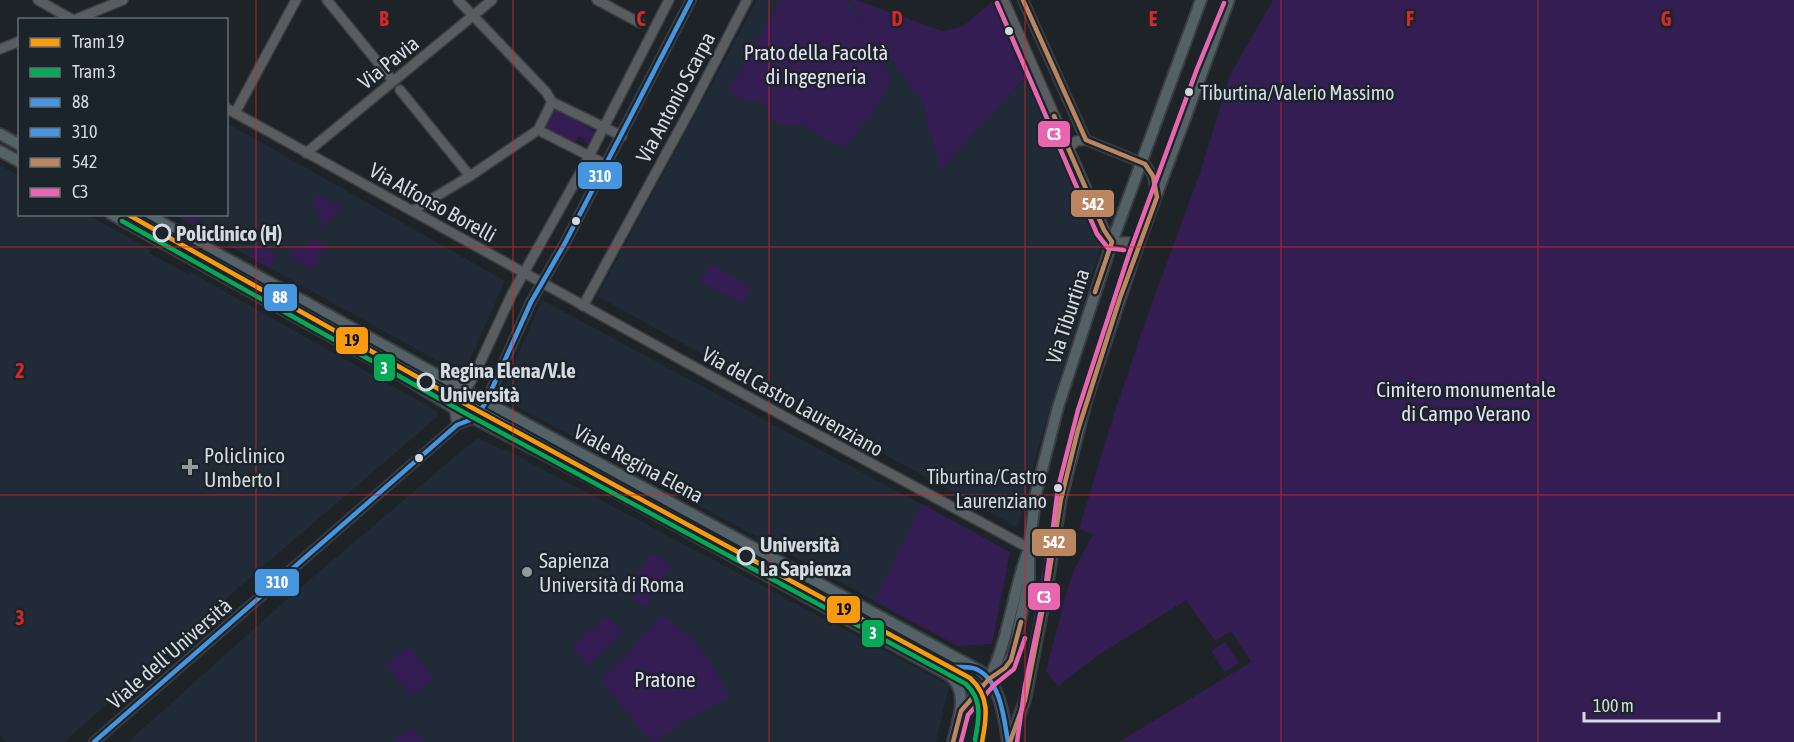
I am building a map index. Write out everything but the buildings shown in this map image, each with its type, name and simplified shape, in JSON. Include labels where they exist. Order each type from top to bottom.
[{"type":"main road","name":"Via Tiburtina","points":[[961,711],[989,679],[1005,668],[1013,654],[1028,593],[1029,548],[1036,493],[1058,407],[1112,242],[1201,0]]},
{"type":"main road","name":"Via Tiburtina","points":[[1009,742],[1021,716],[1027,694],[1061,499],[1098,364],[1139,242],[1230,0]]},
{"type":"main road","points":[[0,134],[18,144]]},
{"type":"main road","points":[[0,151],[18,161]]},
{"type":"main road","name":"Viale Regina Elena","points":[[115,216],[399,374],[454,408],[592,480],[942,671],[956,681],[960,688],[961,711]]},
{"type":"main road","name":"Viale Regina Elena","points":[[150,216],[465,391],[980,670],[989,679]]},
{"type":"main road","points":[[989,679],[999,702],[1009,742]]},
{"type":"main road","points":[[953,742],[961,711]]},
{"type":"street","points":[[38,0],[70,18]]},
{"type":"street","points":[[90,13],[97,0]]},
{"type":"street","points":[[79,18],[123,0]]},
{"type":"street","points":[[231,110],[296,0]]},
{"type":"street","points":[[327,0],[393,81]]},
{"type":"street","points":[[458,0],[546,92],[552,102],[622,136]]},
{"type":"street","name":"Via Pavia","points":[[306,153],[492,0]]},
{"type":"street","points":[[597,0],[640,23]]},
{"type":"street","points":[[457,424],[454,408],[465,391],[512,294],[604,128],[669,0]]},
{"type":"street","points":[[475,418],[486,402],[531,302],[607,165],[692,0]]},
{"type":"street","name":"Via Antonio Scarpa","points":[[582,306],[690,110],[747,0]]},
{"type":"street","points":[[1004,0],[1104,230],[1112,242],[1139,242]]},
{"type":"street","points":[[1023,0],[1086,140]]},
{"type":"street","points":[[0,49],[18,42]]},
{"type":"street","points":[[400,90],[470,176]]},
{"type":"street","points":[[412,211],[470,176],[538,130],[552,102]]},
{"type":"street","name":"Via Alfonso Borelli","points":[[231,110],[542,282]]},
{"type":"street","points":[[538,130],[607,165]]},
{"type":"street","points":[[1068,149],[1076,141],[1086,140],[1142,162],[1151,172],[1156,197]]},
{"type":"street","name":"Via del Castro Laurenziano","points":[[542,282],[795,423],[1029,548]]},
{"type":"street","name":"Viale dell'Università","points":[[94,742],[457,424],[475,418]]},
{"type":"shaded area","points":[[757,0],[850,0],[922,102],[940,170],[1025,78],[1102,243],[1039,444],[1018,528],[597,296]]},
{"type":"shaded area","points":[[228,124],[505,281],[463,375],[176,216],[228,216]]},
{"type":"shaded area","name":"Policlinico Umberto I","points":[[0,165],[18,175],[18,216],[90,216],[151,250],[149,253],[188,274],[192,273],[437,411],[437,417],[64,742],[6,742],[0,735]]},
{"type":"shaded area","points":[[542,300],[1010,552],[958,646],[500,397]]},
{"type":"shaded area","name":"Sapienza Università di Roma","points":[[477,438],[514,454],[949,685],[936,742],[128,742],[294,593]]},
{"type":"green space","name":"Prato della Facoltà di Ingegneria","points":[[781,0],[845,0],[865,23],[850,0],[856,0],[942,31],[962,27],[992,2],[1025,78],[940,170],[922,102],[878,41],[889,82],[870,116],[844,147],[804,127],[776,122],[766,113],[768,106],[757,101],[741,100],[729,89]]},
{"type":"green space","name":"Cimitero monumentale di Campo Verano","points":[[1273,0],[1794,0],[1794,742],[1119,742],[1251,662],[1231,631],[1215,641],[1186,600],[1097,656],[1058,686],[1046,671],[1067,590],[1075,568],[1093,534],[1079,529],[1144,325],[1201,170],[1230,75]]},
{"type":"green space","points":[[555,109],[593,130],[595,135],[589,145],[579,136],[576,142],[546,128]]},
{"type":"green space","points":[[318,193],[340,206],[332,221],[328,219],[322,230],[321,217],[313,202]]},
{"type":"green space","points":[[180,216],[202,216],[196,227]]},
{"type":"green space","points":[[315,239],[326,246],[313,270],[288,256],[292,249],[304,246]]},
{"type":"green space","points":[[256,243],[276,255],[269,268],[249,257]]},
{"type":"green space","points":[[710,264],[752,287],[742,304],[700,281]]},
{"type":"green space","points":[[922,504],[1010,552],[992,644],[958,646],[874,601]]},
{"type":"green space","points":[[651,554],[672,565],[645,608],[625,592]]},
{"type":"green space","name":"Pratone","points":[[661,614],[702,650],[729,697],[651,742],[600,680],[628,653]]},
{"type":"green space","points":[[605,616],[623,632],[588,666],[571,648]]},
{"type":"green space","points":[[1225,642],[1239,663],[1225,672],[1211,651]]},
{"type":"green space","points":[[408,646],[434,678],[411,696],[385,665]]},
{"type":"green space","points":[[411,726],[424,742],[392,742]]},
{"type":"tram line","name":"19","points":[[131,216],[469,406],[970,678],[984,700],[986,716],[982,742]]},
{"type":"tram line","name":"3","points":[[122,221],[465,413],[966,684],[977,703],[975,740]]},
{"type":"transit line","name":"310","points":[[94,742],[457,425],[475,418],[486,402],[531,302],[565,243],[691,0]]},
{"type":"transit line","name":"542","points":[[1010,742],[1025,700],[1061,499],[1078,430],[1120,298],[1157,197],[1153,176],[1145,164],[1086,140],[1023,0]]},
{"type":"transit line","name":"C3","points":[[997,3],[1097,234],[1108,248],[1124,250]]},
{"type":"transit line","name":"C3","points":[[1017,742],[1025,686],[1045,591],[1058,488],[1078,410],[1128,257],[1197,69],[1224,3]]},
{"type":"transit line","name":"542","points":[[1054,116],[1104,230],[1112,242],[1095,292]]},
{"type":"transit line","name":"88","points":[[135,216],[460,398],[952,667],[976,669],[984,674],[996,691],[1003,712],[1008,742]]},
{"type":"transit line","name":"542","points":[[953,742],[961,711],[989,679],[1005,668],[1011,660],[1021,622]]},
{"type":"transit line","name":"C3","points":[[961,742],[968,715],[994,685],[1014,669],[1025,638]]},
{"type":"transit line","name":"88","points":[[971,676],[982,687],[973,742]]},
{"type":"place","name":"Tiburtina/Valerio Massimo","points":[[1189,92]]},
{"type":"place","name":"Policlinico (H)","points":[[162,233]]},
{"type":"place","name":"Regina Elena/V.le Università","points":[[426,382]]},
{"type":"place","name":"Policlinico Umberto I","points":[[190,467]]},
{"type":"place","name":"Tiburtina/Castro Laurenziano","points":[[1058,488]]},
{"type":"place","name":"Università La Sapienza","points":[[746,556]]},
{"type":"place","name":"Sapienza Università di Roma","points":[[527,572]]}]
